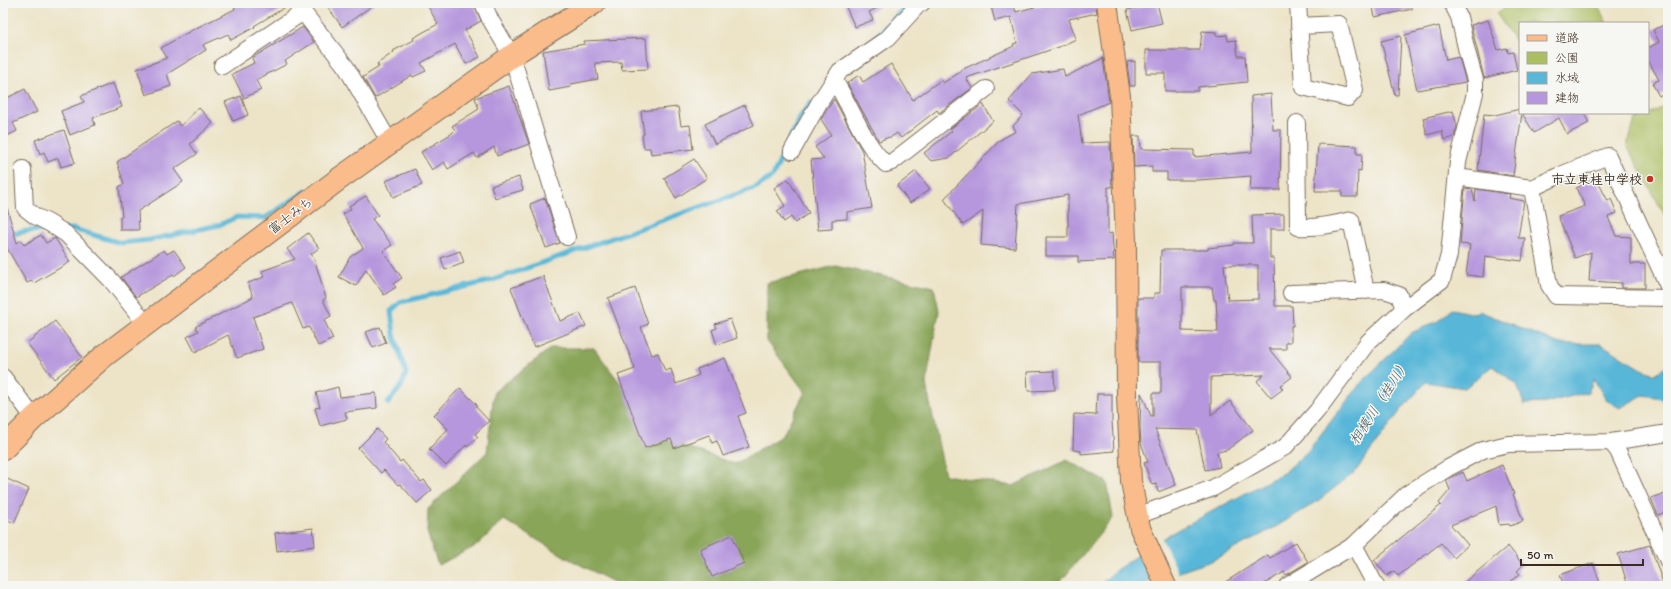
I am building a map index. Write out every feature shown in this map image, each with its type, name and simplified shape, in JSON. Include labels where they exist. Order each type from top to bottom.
[{"type":"highway","name":"富士みち","points":[[3,449],[34,418],[104,356],[146,324],[339,179],[512,56],[594,3]]},
{"type":"main road","points":[[1107,3],[1120,96],[1126,248],[1131,481],[1140,525],[1166,586]]},
{"type":"street","points":[[483,3],[512,56],[567,237]]},
{"type":"street","points":[[792,151],[819,103],[840,72],[888,38],[918,5],[922,3]]},
{"type":"street","points":[[1298,3],[1299,26],[1303,87],[1348,98],[1355,90],[1339,24],[1299,26]]},
{"type":"street","points":[[1140,525],[1212,488],[1285,446],[1316,411],[1368,342],[1404,309],[1442,280],[1449,255],[1458,162],[1475,93],[1475,80],[1459,17],[1452,3]]},
{"type":"street","points":[[222,66],[300,7],[346,67],[390,143]]},
{"type":"street","points":[[834,80],[864,135],[879,157],[886,164],[892,162],[986,89]]},
{"type":"street","points":[[1297,123],[1298,227],[1316,228],[1333,226],[1351,220],[1366,291]]},
{"type":"street","points":[[1456,177],[1532,188],[1608,156],[1668,286]]},
{"type":"street","points":[[22,169],[25,208],[35,216],[49,222],[66,234],[111,280],[146,324]]},
{"type":"street","points":[[1532,188],[1549,285],[1556,296],[1668,298]]},
{"type":"street","points":[[1291,293],[1384,290],[1399,295],[1404,309]]},
{"type":"street","points":[[3,377],[34,418]]},
{"type":"street","points":[[1287,586],[1354,545],[1407,494],[1448,468],[1483,450],[1508,444],[1611,442],[1668,433]]},
{"type":"street","points":[[1611,442],[1618,451],[1668,561]]},
{"type":"street","points":[[1354,545],[1376,586]]},
{"type":"green space","points":[[1513,3],[1596,3],[1606,22],[1519,22],[1519,47],[1496,13]]},
{"type":"green space","points":[[1668,105],[1668,221],[1627,146],[1635,120]]},
{"type":"green space","points":[[835,266],[934,287],[939,311],[926,384],[945,475],[1013,486],[1067,460],[1107,482],[1113,518],[1057,586],[621,586],[569,559],[504,520],[476,546],[438,565],[427,532],[428,509],[487,452],[494,392],[551,348],[594,348],[623,387],[669,441],[735,464],[783,435],[805,392],[767,341],[767,283]]},
{"type":"water","name":"相模川（桂川）","points":[[1452,309],[1475,314],[1479,311],[1560,344],[1601,344],[1642,369],[1655,374],[1668,366],[1668,397],[1663,398],[1643,395],[1620,408],[1606,400],[1594,379],[1588,392],[1545,403],[1524,404],[1517,384],[1492,366],[1465,388],[1426,382],[1401,410],[1355,472],[1315,503],[1272,529],[1211,561],[1139,586],[1099,586],[1116,570],[1170,534],[1285,472],[1307,452],[1360,384],[1411,333],[1438,321]]},
{"type":"pier","points":[[1161,537],[1179,574],[1153,583],[1139,552]]},
{"type":"building","points":[[232,3],[287,3],[287,6],[254,26],[255,27],[231,40],[228,34],[203,45],[206,50],[167,74],[171,86],[146,95],[137,69],[167,58],[161,48],[192,30],[235,9]]},
{"type":"building","points":[[325,3],[376,3],[342,27]]},
{"type":"building","points":[[426,3],[474,3],[481,21],[465,30],[480,57],[466,64],[455,44],[421,63],[426,71],[413,77],[412,75],[375,98],[363,77],[379,67],[377,64],[394,52],[393,51],[414,40],[413,38],[438,24]]},
{"type":"building","points":[[844,3],[887,3],[869,12],[873,20],[855,27]]},
{"type":"building","points":[[990,3],[1013,3],[1016,12],[1049,3],[1096,3],[1097,13],[1069,19],[1076,39],[1059,47],[966,78],[972,88],[939,113],[937,110],[901,138],[897,133],[890,138],[889,137],[879,141],[847,83],[859,75],[863,82],[891,64],[913,100],[941,80],[943,83],[962,71],[961,70],[1014,46],[1013,44],[1017,43],[1011,17],[995,21]]},
{"type":"building","points":[[1157,3],[1162,23],[1132,30],[1127,10]]},
{"type":"building","points":[[1372,3],[1411,3],[1412,9],[1375,17]]},
{"type":"building","points":[[1488,20],[1498,50],[1507,48],[1508,53],[1513,52],[1517,70],[1484,78],[1471,25]]},
{"type":"building","points":[[1668,23],[1668,96],[1666,92],[1659,96],[1652,83],[1659,80],[1649,62],[1649,47],[1659,42],[1653,30]]},
{"type":"building","points":[[1439,26],[1446,60],[1459,57],[1466,82],[1417,90],[1405,35]]},
{"type":"building","points":[[303,27],[314,42],[285,61],[287,64],[256,80],[261,90],[244,98],[232,74],[254,63],[252,58]]},
{"type":"building","points":[[1202,31],[1216,32],[1216,36],[1227,35],[1228,41],[1236,40],[1238,56],[1245,56],[1247,82],[1198,87],[1198,91],[1165,91],[1165,73],[1146,73],[1146,50],[1200,50]]},
{"type":"building","points":[[1401,36],[1398,95],[1395,95],[1381,41]]},
{"type":"building","points":[[646,38],[648,69],[622,70],[621,62],[595,63],[598,79],[571,84],[571,87],[549,91],[543,51],[585,44],[584,41]]},
{"type":"building","points":[[1103,58],[1109,102],[1078,115],[1082,143],[1110,142],[1112,187],[1108,187],[1108,234],[1112,233],[1114,260],[1078,262],[1078,256],[1046,256],[1046,237],[1068,237],[1068,195],[1018,204],[1015,248],[981,245],[983,211],[963,225],[944,199],[1000,140],[1016,131],[1013,126],[1023,115],[1009,101],[1032,74],[1063,69],[1065,77]]},
{"type":"building","points":[[1135,61],[1135,86],[1130,86],[1127,62]]},
{"type":"building","points":[[113,83],[122,107],[93,118],[95,125],[70,135],[61,111],[84,102],[81,96]]},
{"type":"building","points":[[509,86],[529,144],[497,156],[494,147],[477,158],[474,153],[448,169],[444,162],[432,170],[421,152],[451,134],[455,130],[452,126],[479,109],[475,98]]},
{"type":"building","points":[[25,89],[37,112],[13,123],[17,131],[3,138],[3,100]]},
{"type":"building","points":[[1271,94],[1273,130],[1281,130],[1280,190],[1250,190],[1251,176],[1199,180],[1167,180],[1167,172],[1152,172],[1152,166],[1134,167],[1133,136],[1140,136],[1141,149],[1194,150],[1194,157],[1252,152],[1251,96]]},
{"type":"building","points":[[241,96],[248,115],[233,121],[225,102]]},
{"type":"building","points":[[834,99],[862,151],[872,208],[847,212],[847,219],[832,220],[832,229],[818,230],[811,160],[824,159],[815,147],[831,135],[821,119]]},
{"type":"building","points":[[983,104],[993,121],[949,158],[931,161],[924,153],[952,131],[950,129]]},
{"type":"building","points":[[745,105],[754,125],[715,144],[705,124]]},
{"type":"building","points":[[678,107],[681,126],[690,125],[693,149],[651,154],[650,148],[644,148],[641,111]]},
{"type":"building","points":[[199,108],[213,123],[190,144],[197,154],[174,169],[183,182],[138,211],[139,230],[120,230],[120,217],[122,217],[119,187],[124,184],[117,162],[177,121],[180,126]]},
{"type":"building","points":[[1519,109],[1519,114],[1522,114],[1513,176],[1478,170],[1484,114],[1495,115]]},
{"type":"building","points":[[1453,111],[1457,126],[1454,137],[1444,140],[1442,131],[1427,135],[1423,118]]},
{"type":"building","points":[[1523,114],[1584,114],[1589,123],[1567,134],[1559,118],[1534,133]]},
{"type":"building","points":[[64,130],[75,163],[61,167],[58,158],[48,162],[44,152],[40,154],[35,140]]},
{"type":"building","points":[[1318,144],[1357,146],[1357,154],[1362,154],[1361,171],[1358,170],[1357,197],[1342,197],[1342,191],[1315,191]]},
{"type":"building","points":[[694,159],[707,178],[676,198],[664,178]]},
{"type":"building","points":[[415,169],[422,185],[393,197],[386,181]]},
{"type":"building","points":[[916,171],[930,189],[910,203],[897,186]]},
{"type":"building","points":[[519,177],[523,190],[495,198],[491,186]]},
{"type":"building","points":[[1596,178],[1608,201],[1611,199],[1617,213],[1608,217],[1616,236],[1631,237],[1631,264],[1645,264],[1645,288],[1622,288],[1622,283],[1589,281],[1591,252],[1575,258],[1558,216],[1585,206],[1576,188]]},
{"type":"building","points":[[788,179],[809,213],[795,223],[791,217],[784,222],[777,211],[785,206],[774,188]]},
{"type":"building","points":[[1465,188],[1472,189],[1475,201],[1476,189],[1510,194],[1509,198],[1524,201],[1518,238],[1525,238],[1522,261],[1485,256],[1483,277],[1466,275],[1470,245],[1460,244]]},
{"type":"building","points":[[366,196],[378,215],[372,219],[392,245],[383,251],[402,278],[393,284],[396,287],[384,295],[366,269],[356,286],[339,277],[350,257],[363,248],[343,214],[351,209],[349,206]]},
{"type":"building","points":[[545,198],[560,243],[546,248],[530,204]]},
{"type":"building","points":[[7,208],[17,243],[21,240],[24,245],[41,235],[46,243],[55,238],[70,262],[34,283],[31,281],[27,283],[3,241],[3,209]]},
{"type":"building","points":[[1284,214],[1284,229],[1270,229],[1270,258],[1274,258],[1275,306],[1292,306],[1293,326],[1291,326],[1291,342],[1286,342],[1286,349],[1269,349],[1292,377],[1280,386],[1283,389],[1271,398],[1257,381],[1264,375],[1211,377],[1211,415],[1230,401],[1253,430],[1227,450],[1217,452],[1220,467],[1205,470],[1197,430],[1155,429],[1176,485],[1158,492],[1156,484],[1152,485],[1144,463],[1148,462],[1141,443],[1140,427],[1141,393],[1151,416],[1153,416],[1153,393],[1161,393],[1161,362],[1138,362],[1138,298],[1154,298],[1154,293],[1160,293],[1161,250],[1208,250],[1208,248],[1234,245],[1234,243],[1253,243],[1252,215]],"holes":[[[1224,265],[1258,265],[1258,299],[1228,300]],[[1182,287],[1212,287],[1214,300],[1216,300],[1218,332],[1182,331]]]},
{"type":"building","points":[[308,233],[319,248],[311,254],[314,258],[326,298],[323,300],[331,316],[324,320],[333,339],[318,346],[309,327],[303,329],[292,303],[253,317],[263,349],[237,358],[228,335],[195,352],[187,337],[198,331],[195,327],[253,297],[248,283],[264,277],[262,271],[295,259],[287,249]]},
{"type":"building","points":[[164,250],[167,254],[174,250],[186,267],[174,276],[173,275],[136,297],[121,277]]},
{"type":"building","points":[[460,251],[464,263],[445,270],[441,258]]},
{"type":"building","points":[[543,276],[560,321],[580,313],[586,326],[534,347],[511,288]]},
{"type":"building","points":[[635,288],[648,324],[641,327],[652,355],[658,353],[665,371],[671,369],[676,384],[699,375],[697,369],[725,358],[746,413],[738,416],[749,447],[723,456],[717,441],[712,443],[709,435],[674,448],[671,439],[645,448],[618,375],[635,369],[608,298]]},
{"type":"building","points":[[730,319],[737,338],[717,345],[712,330],[717,328],[715,324]]},
{"type":"building","points":[[55,321],[82,357],[54,379],[27,343]]},
{"type":"building","points":[[380,327],[386,343],[373,348],[366,332]]},
{"type":"building","points":[[1054,371],[1055,390],[1028,391],[1027,372]]},
{"type":"building","points":[[338,387],[340,397],[376,393],[377,408],[345,412],[347,419],[320,426],[315,408],[320,407],[316,393]]},
{"type":"building","points":[[460,388],[477,405],[476,407],[489,421],[475,434],[478,437],[467,447],[466,445],[446,466],[429,449],[448,429],[434,415]]},
{"type":"building","points":[[1097,394],[1112,394],[1114,451],[1081,454],[1081,451],[1073,450],[1074,414],[1096,415]]},
{"type":"building","points":[[377,429],[386,439],[383,442],[400,462],[402,460],[421,482],[424,480],[432,490],[417,503],[400,484],[398,485],[384,470],[381,473],[358,448]]},
{"type":"building","points":[[1502,465],[1523,521],[1510,526],[1509,524],[1499,525],[1496,506],[1451,525],[1468,545],[1454,558],[1441,543],[1398,576],[1394,571],[1387,576],[1374,560],[1441,505],[1439,503],[1450,490],[1446,480],[1463,472],[1467,481]]},
{"type":"building","points":[[3,477],[29,489],[14,523],[3,518]]},
{"type":"building","points":[[1668,492],[1668,511],[1658,515],[1651,498]]},
{"type":"building","points":[[313,528],[315,546],[277,551],[275,533]]},
{"type":"building","points":[[732,535],[744,563],[712,577],[700,549]]},
{"type":"building","points":[[1296,542],[1308,562],[1286,575],[1284,572],[1261,586],[1219,586],[1268,555],[1270,558]]},
{"type":"building","points":[[1650,545],[1664,586],[1628,586],[1618,554]]},
{"type":"building","points":[[1508,546],[1523,565],[1517,571],[1520,574],[1505,586],[1460,586]]},
{"type":"building","points":[[1593,563],[1601,586],[1564,586],[1560,575]]},
{"type":"waterway","points":[[872,41],[908,4]]},
{"type":"waterway","points":[[388,403],[402,385],[406,373],[394,335],[391,311],[401,302],[490,281],[757,187],[773,176],[800,117],[811,103]]},
{"type":"waterway","points":[[65,229],[73,229],[121,243],[149,240],[219,225],[237,217],[265,218],[306,191]]},
{"type":"waterway","points":[[3,236],[27,231],[51,230]]},
{"type":"waterway","points":[[1659,395],[1668,401]]},
{"type":"place","name":"市立東桂中学校","points":[[1650,179]]}]
